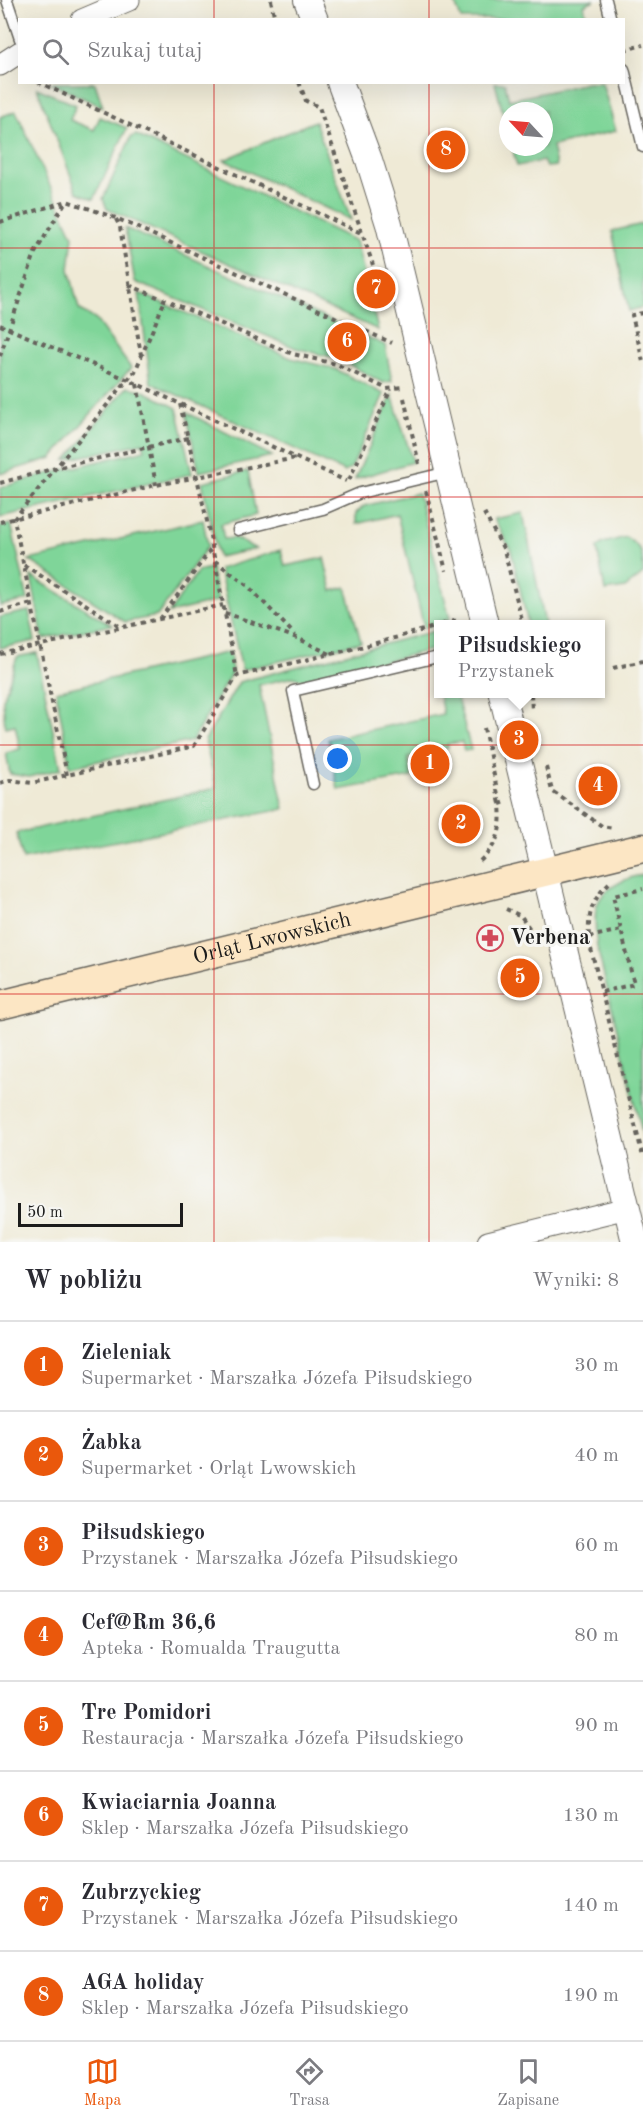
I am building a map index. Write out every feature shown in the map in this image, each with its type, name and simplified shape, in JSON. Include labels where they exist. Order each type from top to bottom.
[{"type":"main road","name":"Orląt Lwowskich","points":[[0,1005],[643,848]]},
{"type":"street","points":[[87,18],[129,0]]},
{"type":"street","points":[[307,0],[314,18]]},
{"type":"street","points":[[0,64],[18,53]]},
{"type":"street","points":[[341,84],[369,160],[389,224],[484,620]]},
{"type":"street","points":[[503,698],[635,1242]]},
{"type":"street","points":[[488,1242],[627,1208]]},
{"type":"lane","points":[[7,0],[18,33]]},
{"type":"lane","points":[[606,0],[610,18]]},
{"type":"lane","points":[[625,73],[643,147]]},
{"type":"lane","points":[[238,530],[323,509],[360,493],[449,472]]},
{"type":"lane","points":[[313,784],[293,691],[434,658]]},
{"type":"path","points":[[271,0],[275,18]]},
{"type":"path","points":[[625,50],[643,45]]},
{"type":"path","points":[[42,84],[362,233]]},
{"type":"path","points":[[300,84],[306,101],[319,107],[376,276]]},
{"type":"path","points":[[0,356],[35,253],[67,201]]},
{"type":"path","points":[[0,222],[67,201],[116,218],[392,343]]},
{"type":"path","points":[[116,218],[120,227],[141,355]]},
{"type":"path","points":[[129,285],[293,354],[336,364],[387,388],[402,387]]},
{"type":"path","points":[[14,519],[130,380],[165,300]]},
{"type":"path","points":[[643,313],[632,315],[643,362]]},
{"type":"path","points":[[0,325],[130,380],[350,483],[391,388]]},
{"type":"path","points":[[390,332],[394,354]]},
{"type":"path","points":[[399,376],[447,577]]},
{"type":"path","points":[[137,384],[156,485]]},
{"type":"path","points":[[0,783],[10,780],[32,783],[194,746],[237,676],[180,404]]},
{"type":"path","points":[[0,483],[188,438]]},
{"type":"path","points":[[0,522],[156,485],[297,458]]},
{"type":"path","points":[[14,519],[67,775]]},
{"type":"path","points":[[159,619],[212,548]]},
{"type":"path","points":[[214,561],[248,586],[297,638]]},
{"type":"path","points":[[23,564],[122,627]]},
{"type":"path","points":[[0,612],[32,603]]},
{"type":"path","points":[[0,654],[223,605]]},
{"type":"path","points":[[455,609],[458,620]]},
{"type":"path","points":[[225,614],[297,638],[331,654]]},
{"type":"path","points":[[237,676],[434,627]]},
{"type":"path","points":[[613,668],[643,661]]},
{"type":"path","points":[[532,698],[535,720]]},
{"type":"path","points":[[479,862],[497,840],[502,822],[483,727]]},
{"type":"path","points":[[545,760],[552,791],[602,826],[619,829]]},
{"type":"path","points":[[500,804],[527,797]]},
{"type":"path","points":[[612,880],[592,904],[588,921],[589,937],[643,1157]]},
{"type":"path","points":[[602,992],[634,984],[613,896],[643,889]]},
{"type":"path","points":[[498,907],[521,916],[538,941]]},
{"type":"path","points":[[589,937],[621,930]]},
{"type":"green space","points":[[454,0],[594,0],[584,5],[587,18],[461,18]]},
{"type":"green space","points":[[52,84],[95,84],[103,107]]},
{"type":"green space","points":[[495,84],[505,84],[509,100],[582,84],[602,84],[616,131],[553,146],[553,102],[500,102]]},
{"type":"green space","points":[[37,88],[76,105],[70,120],[94,130],[100,117],[127,128],[94,199],[77,192]]},
{"type":"green space","points":[[16,111],[73,236],[69,269],[79,309],[96,320],[131,368],[52,458],[0,474],[0,117]]},
{"type":"green space","points":[[315,121],[351,220],[224,160]]},
{"type":"green space","points":[[136,135],[356,241],[378,330],[107,209],[103,199],[131,137]]},
{"type":"green space","points":[[553,151],[556,166],[546,167],[543,161],[517,166],[514,156],[553,156]]},
{"type":"green space","points":[[643,224],[643,307],[629,311],[612,231]]},
{"type":"green space","points":[[125,228],[385,345],[392,381],[383,383],[339,359],[296,348],[135,282]]},
{"type":"green space","points":[[139,293],[291,358],[335,369],[384,394],[352,467],[345,472],[151,383]]},
{"type":"green space","points":[[127,387],[142,390],[177,408],[192,474],[0,517],[0,488],[145,450],[143,443],[66,460]]},
{"type":"green space","points":[[392,395],[413,462],[355,479]]},
{"type":"green space","points":[[186,412],[272,456],[199,472]]},
{"type":"green space","points":[[248,471],[256,515],[221,524],[224,539],[235,538],[256,549],[218,557],[202,482]]},
{"type":"green space","points":[[418,493],[450,619],[434,620],[434,625],[424,628],[397,514],[356,524],[356,513],[364,506]]},
{"type":"green space","points":[[523,513],[544,620],[527,620],[511,550],[494,519]]},
{"type":"green space","points":[[203,520],[208,546],[157,616],[125,622],[29,560]]},
{"type":"green space","points":[[11,524],[28,600],[0,606],[0,527]]},
{"type":"green space","points":[[626,537],[641,551],[643,574],[625,588],[605,591],[597,548],[603,543]]},
{"type":"green space","points":[[281,550],[285,566],[324,558],[332,591],[346,587],[361,642],[242,670],[219,569]]},
{"type":"green space","points":[[211,568],[218,601],[169,613],[198,571]]},
{"type":"green space","points":[[31,576],[112,625],[43,639]]},
{"type":"green space","points":[[29,611],[35,641],[0,648],[0,617]]},
{"type":"green space","points":[[434,631],[434,649],[308,681],[293,677],[259,685],[284,809],[23,859],[16,833],[216,788],[205,740],[239,682]]},
{"type":"green space","points":[[230,652],[232,672],[192,741],[70,767],[56,691]]},
{"type":"green space","points":[[37,653],[61,769],[29,777],[10,774],[6,753],[20,749],[15,725],[5,727],[3,700],[17,657]]},
{"type":"green space","points":[[440,698],[457,698],[471,750],[464,751],[462,742],[447,744],[448,748],[408,758],[412,777],[338,790],[328,739],[443,714]]},
{"type":"green space","points":[[643,875],[643,1136],[597,947],[595,919],[598,902],[608,890],[629,878]]},
{"type":"place","name":"AGA holiday","points":[[446,150]]},
{"type":"place","name":"Zubrzyckieg","points":[[376,289]]},
{"type":"place","name":"Kwiaciarnia Joanna","points":[[347,342]]},
{"type":"place","name":"Piłsudskiego","points":[[519,740]]},
{"type":"place","name":"Zieleniak","points":[[430,764]]},
{"type":"place","name":"Cef@Rm 36,6","points":[[598,786]]},
{"type":"place","name":"Żabka","points":[[461,824]]},
{"type":"place","name":"Verbena","points":[[490,938]]},
{"type":"place","name":"Tre Pomidori","points":[[520,978]]}]
